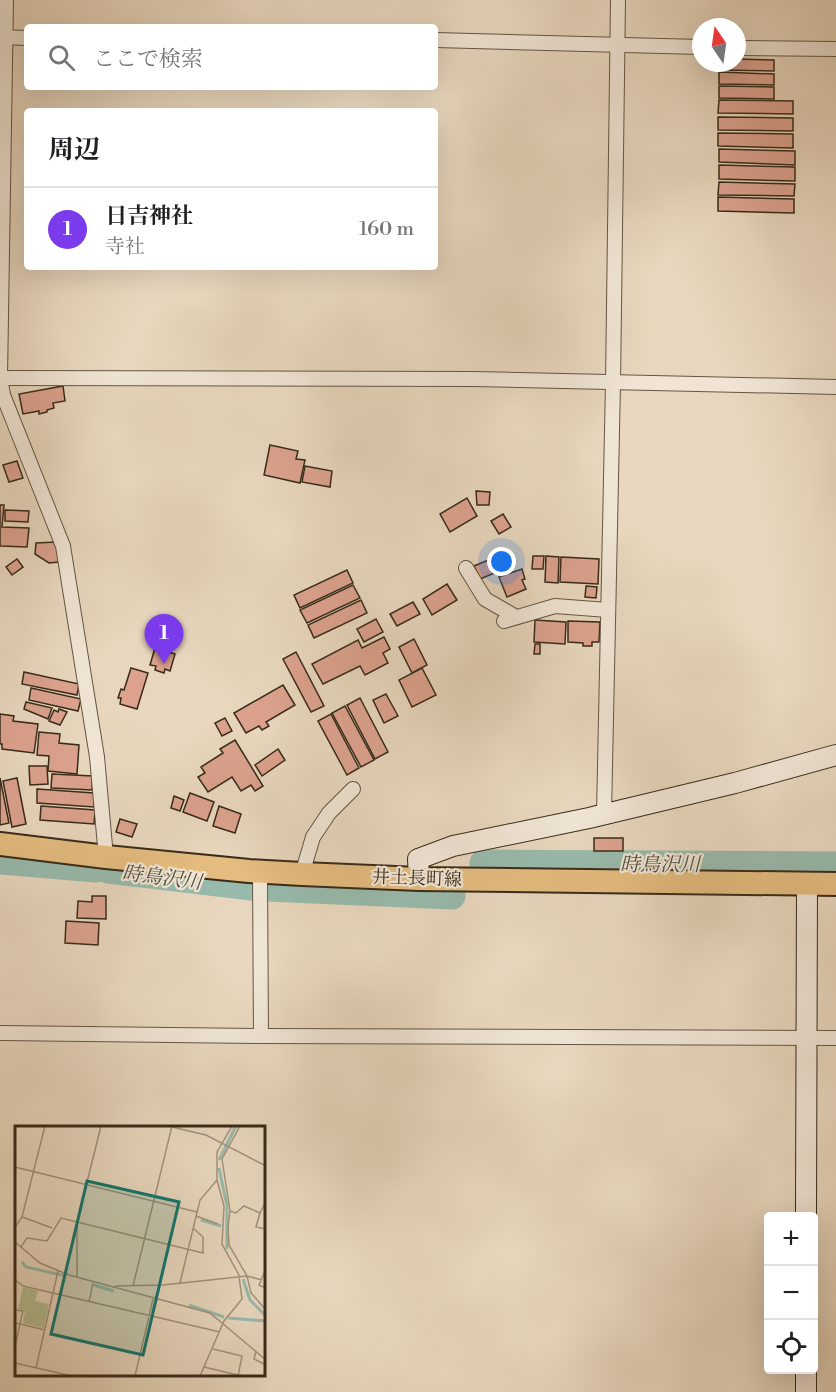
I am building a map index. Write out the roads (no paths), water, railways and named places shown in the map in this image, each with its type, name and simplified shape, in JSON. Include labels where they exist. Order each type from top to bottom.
[{"type":"main road","name":"井土長町線","points":[[0,844],[260,872],[419,879],[836,884]]},
{"type":"street","points":[[6,0],[2,37],[0,378],[3,395],[63,546],[97,757],[106,857]]},
{"type":"street","points":[[604,814],[614,383],[618,0]]},
{"type":"street","points":[[2,37],[24,38]]},
{"type":"street","points":[[438,40],[692,47]]},
{"type":"street","points":[[746,48],[836,49]]},
{"type":"street","points":[[0,378],[474,379],[836,387]]},
{"type":"street","points":[[466,568],[485,599],[510,619],[555,606],[608,610]]},
{"type":"street","points":[[419,879],[418,859],[453,846],[735,783],[836,754]]},
{"type":"street","points":[[302,874],[313,837],[328,813],[353,789]]},
{"type":"street","points":[[260,872],[261,1036]]},
{"type":"street","points":[[806,1212],[807,884]]},
{"type":"street","points":[[0,1033],[836,1038]]},
{"type":"street","points":[[806,1374],[806,1392]]},
{"type":"waterway","name":"時鳥沢川","points":[[0,861],[96,869]]},
{"type":"waterway","name":"時鳥沢川","points":[[483,863],[836,865]]},
{"type":"waterway","name":"時鳥沢川","points":[[108,870],[252,887]]},
{"type":"waterway","name":"時鳥沢川","points":[[267,888],[452,896]]},
{"type":"place","name":"日吉神社","points":[[164,664]]}]
